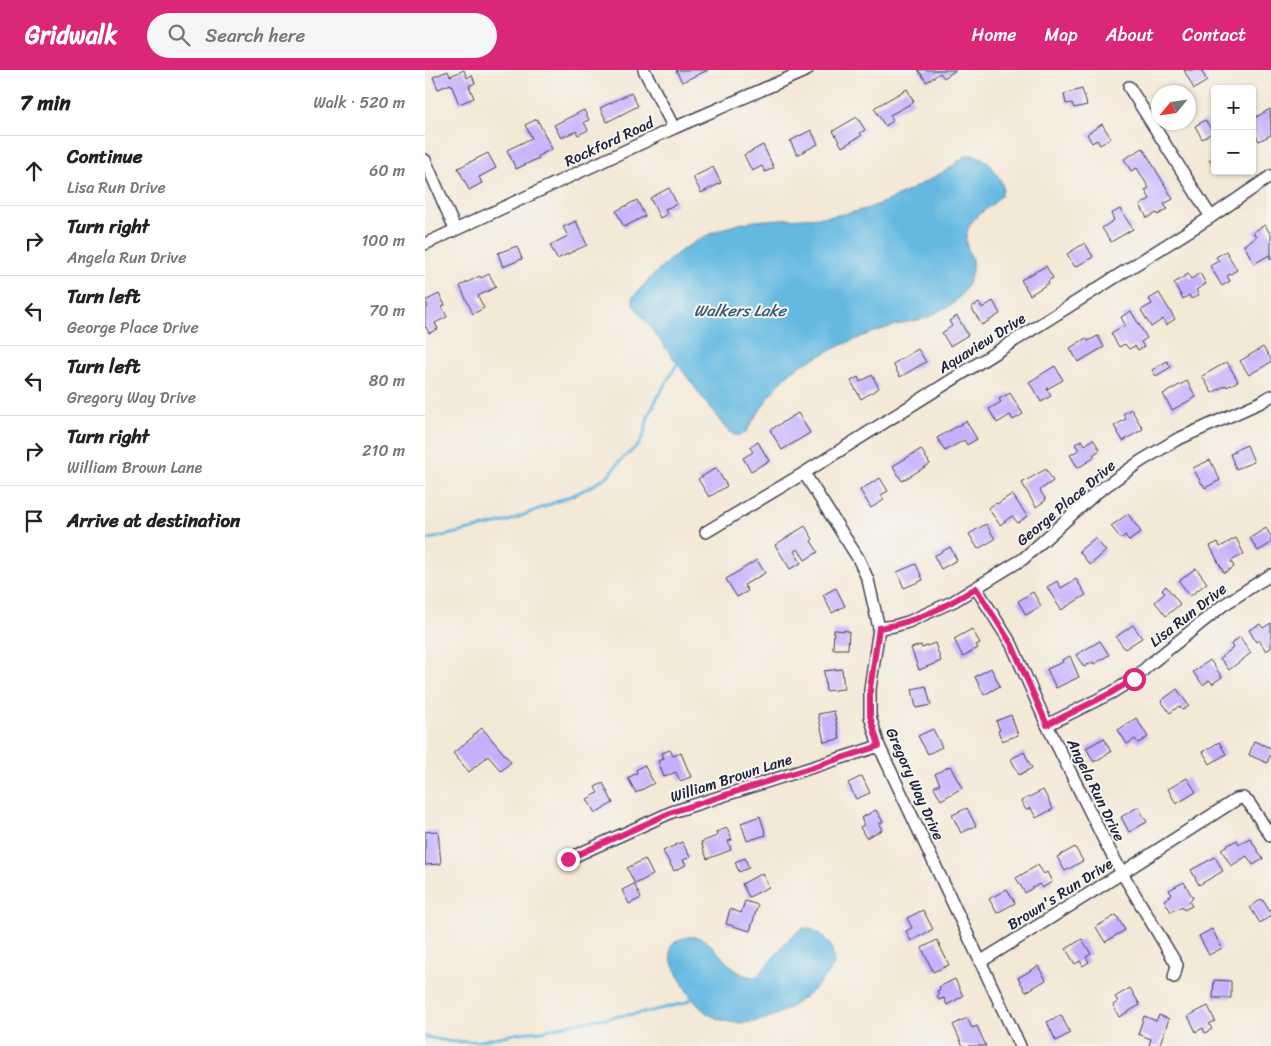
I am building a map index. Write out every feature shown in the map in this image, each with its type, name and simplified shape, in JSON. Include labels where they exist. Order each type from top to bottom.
[{"type":"street","points":[[644,70],[675,128]]},
{"type":"street","name":"Rockford Road","points":[[425,244],[675,128],[807,70]]},
{"type":"street","points":[[1129,86],[1211,216]]},
{"type":"street","points":[[425,160],[455,230]]},
{"type":"street","name":"Aquaview Drive","points":[[705,532],[804,473],[1211,216],[1271,176]]},
{"type":"street","name":"George Place Drive","points":[[879,628],[908,622],[954,602],[1023,558],[1096,493],[1141,461],[1176,440],[1271,396]]},
{"type":"street","name":"Gregory Way Drive","points":[[804,473],[858,558],[868,580],[879,628],[870,689],[870,716],[879,746],[1020,1046]]},
{"type":"street","name":"Lisa Run Drive","points":[[1047,725],[1111,693],[1134,679],[1222,606],[1271,575]]},
{"type":"street","name":"Angela Run Drive","points":[[976,588],[1012,645],[1047,725],[1121,874],[1177,965],[1174,977]]},
{"type":"street","name":"William Brown Lane","points":[[568,859],[672,812],[879,746]]},
{"type":"street","name":"Brown's Run Drive","points":[[980,962],[1237,799],[1243,798],[1249,802],[1271,836]]},
{"type":"water","name":"Walkers Lake","points":[[969,155],[975,155],[984,159],[994,170],[1003,186],[999,198],[972,222],[968,229],[966,242],[972,259],[972,273],[961,295],[953,304],[928,317],[858,338],[795,369],[779,384],[746,432],[741,435],[734,435],[725,428],[633,305],[633,297],[648,280],[685,248],[707,235],[743,223],[833,216],[869,208],[915,187],[947,170]]},
{"type":"water","points":[[809,928],[822,936],[829,944],[834,964],[811,992],[778,1014],[760,1020],[742,1023],[724,1021],[707,1013],[688,992],[672,961],[671,945],[685,938],[697,937],[707,942],[724,960],[744,975],[757,977],[788,940],[801,929]]},
{"type":"building","points":[[464,70],[467,78],[472,75],[475,83],[469,86],[474,98],[459,104],[451,84],[438,89],[433,77],[448,71],[450,76]]},
{"type":"building","points":[[676,70],[708,70],[682,82]]},
{"type":"building","points":[[918,70],[956,70],[944,78],[940,73],[927,82]]},
{"type":"building","points":[[1184,70],[1201,70],[1207,81],[1196,88],[1196,85],[1192,85]]},
{"type":"building","points":[[907,89],[914,102],[890,115],[893,121],[885,126],[874,108]]},
{"type":"building","points":[[1082,89],[1087,105],[1074,108],[1072,103],[1066,104],[1064,94]]},
{"type":"building","points":[[631,93],[638,106],[607,122],[600,108]]},
{"type":"building","points":[[1270,109],[1271,135],[1259,141],[1256,136],[1256,117]]},
{"type":"building","points":[[584,110],[589,120],[584,122],[588,130],[578,135],[576,131],[561,138],[554,125]]},
{"type":"building","points":[[857,117],[865,130],[860,133],[862,135],[842,147],[833,131]]},
{"type":"building","points":[[537,119],[552,149],[538,156],[539,158],[516,169],[507,150],[532,138],[525,125]]},
{"type":"building","points":[[1205,120],[1211,129],[1211,133],[1202,139],[1196,125]]},
{"type":"building","points":[[1102,124],[1111,138],[1100,145],[1097,140],[1092,143],[1087,134]]},
{"type":"building","points":[[811,130],[818,144],[797,155],[790,141]]},
{"type":"building","points":[[763,145],[774,168],[765,172],[762,166],[752,171],[744,155]]},
{"type":"building","points":[[1143,148],[1173,199],[1164,204],[1167,209],[1158,215],[1157,213],[1147,218],[1140,205],[1150,199],[1145,190],[1149,188],[1137,168],[1131,171],[1124,159]]},
{"type":"building","points":[[488,153],[496,168],[479,177],[482,183],[469,190],[458,168]]},
{"type":"building","points":[[713,167],[721,183],[701,193],[693,177]]},
{"type":"building","points":[[669,188],[677,204],[665,209],[667,214],[660,218],[650,198]]},
{"type":"building","points":[[637,200],[645,216],[624,227],[616,211]]},
{"type":"building","points":[[1120,209],[1133,229],[1111,242],[1102,228],[1114,220],[1111,214]]},
{"type":"building","points":[[576,221],[587,245],[557,259],[550,245],[568,236],[563,227]]},
{"type":"building","points":[[1265,225],[1271,235],[1271,259],[1269,255],[1254,264],[1244,245],[1256,237],[1253,232]]},
{"type":"building","points":[[1085,243],[1093,257],[1075,267],[1067,254]]},
{"type":"building","points":[[517,246],[522,259],[503,267],[498,253]]},
{"type":"building","points":[[1226,251],[1237,270],[1227,276],[1230,281],[1222,286],[1210,266],[1219,261],[1216,257]]},
{"type":"building","points":[[1046,266],[1053,278],[1048,281],[1049,283],[1030,295],[1021,280]]},
{"type":"building","points":[[1200,273],[1206,284],[1196,290],[1199,295],[1191,299],[1189,295],[1183,299],[1174,283],[1188,274],[1191,279]]},
{"type":"building","points":[[489,274],[496,287],[478,296],[484,308],[473,314],[460,286],[480,276],[481,278]]},
{"type":"building","points":[[1159,293],[1175,319],[1166,325],[1163,319],[1151,327],[1141,310],[1152,304],[1149,299]]},
{"type":"building","points":[[439,294],[445,305],[442,307],[447,317],[435,323],[438,329],[429,333],[425,328],[425,309],[428,307],[425,301]]},
{"type":"building","points":[[993,301],[1000,314],[982,325],[971,307],[979,303],[982,308]]},
{"type":"building","points":[[1131,311],[1147,338],[1141,342],[1144,347],[1138,350],[1135,346],[1129,349],[1125,344],[1119,347],[1111,333],[1125,325],[1121,317]]},
{"type":"building","points":[[957,316],[968,335],[950,346],[942,333],[952,326],[949,321]]},
{"type":"building","points":[[1098,336],[1104,347],[1078,362],[1070,348],[1086,338],[1088,341]]},
{"type":"building","points":[[1263,347],[1271,362],[1249,375],[1240,361]]},
{"type":"building","points":[[918,349],[926,362],[900,377],[893,364]]},
{"type":"building","points":[[1167,361],[1171,367],[1156,376],[1152,370]]},
{"type":"building","points":[[1227,362],[1238,381],[1212,393],[1202,376]]},
{"type":"building","points":[[1055,366],[1063,380],[1047,389],[1051,396],[1041,402],[1029,382]]},
{"type":"building","points":[[872,375],[879,388],[861,399],[851,381],[858,377],[860,382]]},
{"type":"building","points":[[1187,381],[1196,397],[1172,410],[1163,394]]},
{"type":"building","points":[[1010,393],[1023,414],[1013,420],[1010,415],[997,423],[989,409],[1001,402],[999,399]]},
{"type":"building","points":[[1131,409],[1143,429],[1123,441],[1114,426],[1126,419],[1123,414]]},
{"type":"building","points":[[798,413],[810,433],[782,450],[770,430]]},
{"type":"building","points":[[966,421],[977,439],[967,445],[964,440],[945,451],[937,438]]},
{"type":"building","points":[[1093,439],[1100,450],[1093,455],[1095,457],[1078,468],[1070,455],[1079,450],[1075,444],[1082,440],[1085,445]]},
{"type":"building","points":[[758,442],[769,461],[751,471],[743,458],[753,452],[750,447]]},
{"type":"building","points":[[1247,445],[1254,462],[1236,469],[1230,454]]},
{"type":"building","points":[[921,449],[930,464],[902,481],[893,466]]},
{"type":"building","points":[[1210,460],[1220,480],[1205,488],[1193,468]]},
{"type":"building","points":[[716,468],[727,486],[709,497],[698,479]]},
{"type":"building","points":[[1046,469],[1053,481],[1040,490],[1046,500],[1036,507],[1022,483]]},
{"type":"building","points":[[880,478],[888,491],[881,495],[884,500],[871,508],[860,490]]},
{"type":"building","points":[[1012,494],[1027,516],[1018,523],[1012,516],[1000,525],[988,508]]},
{"type":"building","points":[[1128,514],[1141,532],[1129,541],[1125,535],[1121,539],[1111,526]]},
{"type":"building","points":[[986,524],[995,539],[978,549],[969,534]]},
{"type":"building","points":[[805,526],[818,552],[805,560],[798,549],[794,551],[801,563],[790,569],[775,545]]},
{"type":"building","points":[[1266,528],[1271,536],[1271,543],[1258,551],[1250,538]]},
{"type":"building","points":[[1095,538],[1106,551],[1090,565],[1079,551]]},
{"type":"building","points":[[1236,538],[1244,554],[1231,561],[1234,567],[1224,573],[1210,546],[1218,542],[1220,547]]},
{"type":"building","points":[[950,547],[957,560],[941,569],[934,556]]},
{"type":"building","points":[[757,560],[765,573],[744,585],[748,591],[737,597],[726,579]]},
{"type":"building","points":[[916,564],[923,580],[904,588],[897,572]]},
{"type":"building","points":[[1196,568],[1207,583],[1190,596],[1179,581]]},
{"type":"building","points":[[1076,579],[1086,595],[1061,610],[1047,587],[1057,581],[1061,588]]},
{"type":"building","points":[[1166,586],[1180,604],[1166,616],[1155,602],[1165,593],[1162,590]]},
{"type":"building","points":[[836,588],[845,606],[832,613],[823,595]]},
{"type":"building","points":[[1033,592],[1041,606],[1026,615],[1018,601]]},
{"type":"building","points":[[1271,623],[1271,648],[1266,651],[1259,640],[1256,642],[1249,630],[1260,624],[1263,628]]},
{"type":"building","points":[[1133,625],[1142,638],[1125,649],[1116,637]]},
{"type":"building","points":[[972,629],[980,643],[976,645],[978,648],[963,657],[954,639]]},
{"type":"building","points":[[834,630],[849,631],[848,649],[833,649]]},
{"type":"building","points":[[1240,637],[1251,653],[1229,670],[1220,658],[1233,648],[1231,644]]},
{"type":"building","points":[[1100,641],[1109,655],[1094,664],[1093,662],[1084,667],[1076,655]]},
{"type":"building","points":[[935,643],[941,661],[919,670],[911,648],[921,645],[922,648]]},
{"type":"building","points":[[1070,656],[1079,677],[1056,688],[1047,669],[1063,662],[1062,660]]},
{"type":"building","points":[[1210,660],[1222,677],[1212,684],[1210,680],[1203,685],[1193,672]]},
{"type":"building","points":[[991,668],[1000,686],[984,695],[975,677]]},
{"type":"building","points":[[842,669],[844,689],[826,691],[824,671]]},
{"type":"building","points":[[926,686],[931,705],[916,708],[912,689]]},
{"type":"building","points":[[1177,689],[1189,706],[1183,710],[1179,706],[1170,713],[1161,701]]},
{"type":"building","points":[[834,711],[840,739],[824,742],[818,714]]},
{"type":"building","points":[[1011,715],[1018,735],[1002,741],[996,721]]},
{"type":"building","points":[[1136,718],[1148,737],[1138,743],[1135,739],[1127,744],[1118,730]]},
{"type":"building","points":[[482,728],[511,762],[501,771],[488,756],[469,772],[453,753]]},
{"type":"building","points":[[933,729],[942,747],[928,754],[918,736]]},
{"type":"building","points":[[1104,738],[1111,752],[1094,762],[1086,748]]},
{"type":"building","points":[[1254,741],[1271,748],[1271,754],[1267,763],[1249,755]]},
{"type":"building","points":[[1219,742],[1226,754],[1210,764],[1203,752]]},
{"type":"building","points":[[670,750],[673,756],[681,753],[691,777],[680,781],[676,772],[664,777],[658,761],[664,759],[662,753]]},
{"type":"building","points":[[1024,752],[1032,768],[1019,775],[1011,759]]},
{"type":"building","points":[[644,765],[654,783],[636,793],[628,778],[637,773],[636,770]]},
{"type":"building","points":[[950,766],[962,788],[941,800],[934,787],[940,784],[935,774]]},
{"type":"building","points":[[862,776],[870,793],[856,799],[848,783]]},
{"type":"building","points":[[1187,778],[1196,792],[1176,804],[1168,789]]},
{"type":"building","points":[[603,783],[613,803],[595,813],[587,799],[598,793],[595,787]]},
{"type":"building","points":[[1043,790],[1053,809],[1036,818],[1031,808],[1026,810],[1021,801]]},
{"type":"building","points":[[1138,807],[1147,822],[1129,832],[1121,817]]},
{"type":"building","points":[[967,808],[976,826],[961,833],[952,815]]},
{"type":"building","points":[[876,810],[883,822],[879,824],[882,830],[866,838],[860,827],[864,825],[861,818]]},
{"type":"building","points":[[760,816],[766,835],[747,841],[741,823]]},
{"type":"building","points":[[727,828],[732,840],[728,841],[731,850],[707,859],[701,842],[717,836],[716,832]]},
{"type":"building","points":[[438,831],[441,864],[425,865],[425,832]]},
{"type":"building","points":[[1250,838],[1263,859],[1253,865],[1247,856],[1231,866],[1221,849],[1237,840],[1239,844]]},
{"type":"building","points":[[682,842],[690,857],[683,860],[686,865],[674,871],[663,851]]},
{"type":"building","points":[[1075,847],[1083,861],[1065,871],[1057,857]]},
{"type":"building","points":[[1215,857],[1223,871],[1199,885],[1191,870]]},
{"type":"building","points":[[745,858],[749,868],[739,872],[735,862]]},
{"type":"building","points":[[645,859],[653,875],[635,884],[627,868]]},
{"type":"building","points":[[1038,865],[1044,874],[1047,872],[1052,882],[1042,888],[1039,884],[1025,893],[1016,878]]},
{"type":"building","points":[[762,873],[769,887],[749,897],[742,884]]},
{"type":"building","points":[[1184,882],[1193,898],[1189,901],[1192,906],[1184,910],[1182,906],[1171,912],[1164,900],[1172,895],[1169,890]]},
{"type":"building","points":[[634,884],[641,898],[629,904],[622,890]]},
{"type":"building","points":[[1007,889],[1015,903],[997,913],[989,899]]},
{"type":"building","points":[[1262,899],[1271,916],[1260,923],[1250,907]]},
{"type":"building","points":[[745,901],[758,905],[750,931],[726,924],[730,909],[741,913]]},
{"type":"building","points":[[923,910],[933,929],[911,941],[906,931],[912,928],[907,918]]},
{"type":"building","points":[[1116,915],[1125,930],[1105,942],[1096,927]]},
{"type":"building","points":[[1212,929],[1222,948],[1209,955],[1199,936]]},
{"type":"building","points":[[1082,939],[1091,954],[1086,957],[1089,962],[1083,966],[1080,961],[1075,964],[1066,949]]},
{"type":"building","points":[[937,940],[949,965],[933,972],[922,948]]},
{"type":"building","points":[[1038,966],[1046,980],[1026,992],[1018,978]]},
{"type":"building","points":[[955,979],[963,996],[947,1005],[944,998],[939,1000],[937,991],[940,990],[939,987]]},
{"type":"building","points":[[1214,980],[1231,981],[1231,998],[1213,998]]},
{"type":"building","points":[[1130,988],[1140,1005],[1119,1017],[1113,1005],[1118,1002],[1115,997]]},
{"type":"building","points":[[1208,1006],[1215,1021],[1209,1024],[1212,1029],[1205,1033],[1203,1028],[1196,1032],[1188,1016]]},
{"type":"building","points":[[1061,1015],[1070,1033],[1056,1041],[1047,1022]]},
{"type":"building","points":[[1159,1015],[1169,1019],[1159,1046],[1151,1046],[1149,1045],[1151,1039],[1138,1034],[1144,1016],[1156,1021]]},
{"type":"building","points":[[967,1018],[972,1028],[977,1026],[986,1046],[963,1046],[953,1025]]},
{"type":"waterway","points":[[425,540],[509,521],[578,493],[610,474],[619,462],[639,444],[656,400],[680,362]]},
{"type":"waterway","points":[[425,1037],[454,1042],[479,1041],[519,1033],[542,1031],[579,1022],[647,1012],[685,1003],[696,996]]},
{"type":"route","points":[[568,859],[672,812],[879,746],[870,716],[870,689],[879,628],[908,622],[935,611],[976,588],[1012,645],[1047,725],[1111,693],[1134,679]]}]
